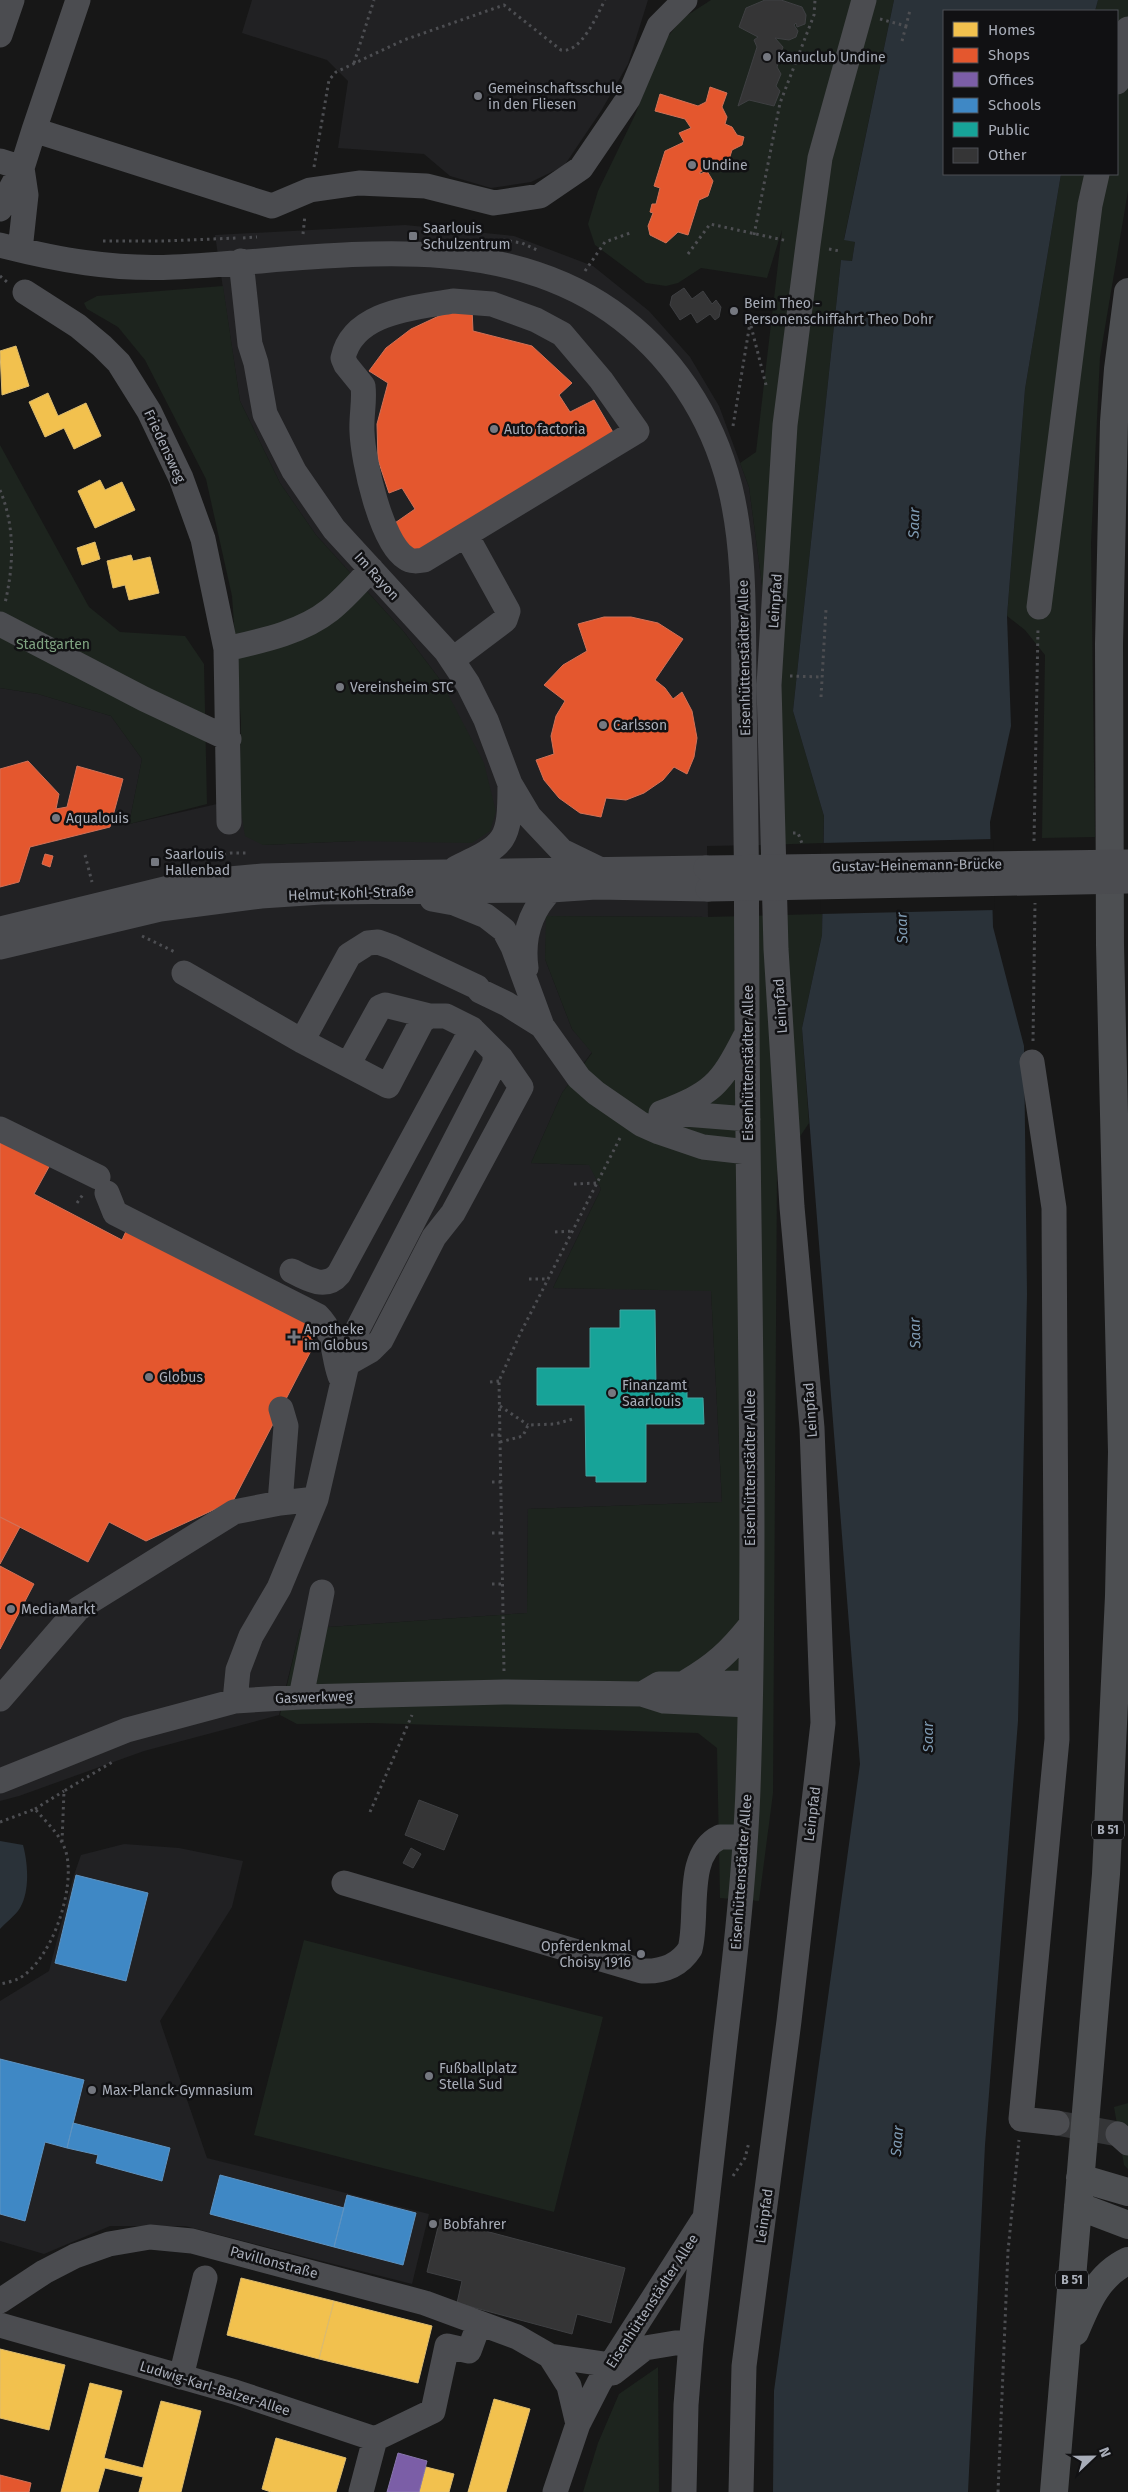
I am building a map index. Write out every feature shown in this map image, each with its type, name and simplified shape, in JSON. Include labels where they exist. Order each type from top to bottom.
[{"type":"main road","name":"B 51","points":[[1054,2492],[1106,1874],[1125,1440],[1123,1307],[1110,945],[1109,644],[1120,492],[1122,391],[1128,292]]},
{"type":"main road","points":[[1080,2178],[1128,2192]]},
{"type":"main road","points":[[1078,2206],[1128,2225]]},
{"type":"main road","name":"B 51","points":[[1066,2354],[1089,2299],[1105,2276],[1128,2261]]},
{"type":"street","points":[[0,36],[12,0]]},
{"type":"street","points":[[0,209],[11,164],[34,130],[78,0]]},
{"type":"street","points":[[34,130],[272,206],[310,190],[359,183],[426,186],[494,203],[540,196],[581,168],[628,99],[659,26],[685,0]]},
{"type":"street","name":"Leinpfad","points":[[741,2492],[744,2366],[789,2021],[823,1723],[812,1428],[792,1207],[776,949],[769,685],[785,426],[820,158],[869,9]]},
{"type":"street","points":[[1118,77],[1128,29]]},
{"type":"street","points":[[10,248],[26,195],[11,164]]},
{"type":"street","points":[[1039,607],[1088,214],[1097,175]]},
{"type":"street","name":"Eisenhüttenstädter Allee","points":[[10,248],[64,261],[120,267],[172,267],[216,264],[253,253],[402,253],[473,259],[524,270],[561,283],[605,306],[642,335],[676,371],[698,406],[717,443],[739,527],[742,563],[747,833],[750,1694],[745,1837],[740,1911],[715,2150],[705,2218],[691,2343],[686,2405],[684,2492]]},
{"type":"street","name":"Im Rayon","points":[[253,253],[247,313],[250,344],[256,363],[265,414],[294,472],[334,529],[452,660],[468,684],[486,720],[510,784],[529,816],[562,851],[597,868]]},
{"type":"street","name":"Im Rayon","points":[[253,253],[261,344],[256,363]]},
{"type":"street","name":"Im Rayon","points":[[216,264],[238,288],[247,313]]},
{"type":"street","name":"Friedensweg","points":[[25,292],[53,309],[102,346],[119,363],[149,411],[181,478],[203,539],[226,649],[229,822]]},
{"type":"street","points":[[453,301],[470,301],[492,304],[536,320],[562,334],[601,380],[637,431],[466,535],[424,560],[417,561],[402,555],[386,531],[367,471],[362,432],[363,386],[346,366],[343,358],[352,339],[375,318],[387,313],[453,301]]},
{"type":"street","points":[[452,660],[505,620],[508,611],[466,535]]},
{"type":"street","points":[[226,649],[262,641],[309,623],[329,611],[371,570]]},
{"type":"street","points":[[1,615],[144,699],[229,739]]},
{"type":"street","name":"Im Rayon","points":[[447,872],[491,851],[502,840],[510,815],[510,784]]},
{"type":"street","name":"Gustav-Heinemann-Brücke","points":[[707,879],[1128,862]]},
{"type":"street","name":"Helmut-Kohl-Straße","points":[[0,929],[154,891],[218,880],[263,876],[597,868],[707,879]]},
{"type":"street","name":"Helmut-Kohl-Straße","points":[[0,947],[184,905],[270,896],[395,891],[551,890],[707,879]]},
{"type":"street","name":"Gustav-Heinemann-Brücke","points":[[707,879],[1128,881]]},
{"type":"street","points":[[530,991],[524,954],[528,926],[539,902],[551,890]]},
{"type":"street","points":[[395,891],[454,903],[486,916],[504,930],[513,947],[542,1026],[579,1078],[596,1093],[641,1124],[659,1132],[703,1147],[748,1152]]},
{"type":"street","points":[[302,1042],[349,955],[368,943],[378,942],[477,987],[480,991],[513,1007],[542,1026]]},
{"type":"street","points":[[183,964],[302,1042],[388,1086],[422,1022],[429,1016]]},
{"type":"street","points":[[477,987],[484,986],[503,990],[530,991]]},
{"type":"street","points":[[345,1374],[381,1340],[434,1237],[453,1213],[520,1091],[519,1083],[495,1052],[472,1029],[446,1016],[429,1016],[382,1005],[348,1065]]},
{"type":"street","points":[[292,1271],[320,1283],[332,1280],[339,1274],[472,1029]]},
{"type":"street","points":[[661,1113],[695,1100],[716,1085],[731,1065],[748,1033]]},
{"type":"street","points":[[235,1701],[238,1670],[251,1636],[279,1588],[316,1499],[353,1338],[360,1320],[495,1064],[495,1052]]},
{"type":"street","points":[[1032,1062],[1054,1208],[1057,1740],[1021,2119],[1058,2123]]},
{"type":"street","points":[[629,1114],[695,1114],[748,1119]]},
{"type":"street","points":[[0,1129],[104,1189],[115,1214],[318,1316],[327,1325],[333,1340],[338,1371],[345,1374]]},
{"type":"street","points":[[280,1409],[286,1426],[280,1503]]},
{"type":"street","points":[[0,1699],[78,1609],[234,1512],[280,1503],[316,1499]]},
{"type":"street","points":[[301,1697],[322,1592]]},
{"type":"street","name":"Gaswerkweg","points":[[686,1682],[714,1665],[732,1648],[750,1626]]},
{"type":"street","name":"Gaswerkweg","points":[[642,1694],[659,1684],[686,1682],[750,1694]]},
{"type":"street","name":"Gaswerkweg","points":[[0,1781],[127,1730],[235,1701],[301,1697],[504,1692],[642,1694],[664,1701],[750,1694]]},
{"type":"street","points":[[344,1882],[642,1971],[652,1972],[671,1967],[690,1949],[698,1866],[704,1852],[720,1837],[745,1837]]},
{"type":"street","name":"Eisenhüttenstädter Allee","points":[[555,2492],[578,2424],[605,2374],[705,2218]]},
{"type":"street","name":"Pavillonstraße","points":[[0,2302],[44,2272],[75,2256],[109,2244],[150,2237],[192,2242],[250,2255],[425,2304],[516,2337],[550,2356],[605,2374]]},
{"type":"street","points":[[181,2377],[205,2278]]},
{"type":"street","points":[[361,2492],[375,2439],[433,2411],[447,2346],[469,2351],[480,2324]]},
{"type":"street","name":"Ludwig-Karl-Balzer-Allee","points":[[0,2325],[235,2392],[375,2439]]},
{"type":"street","name":"Eisenhüttenstädter Allee","points":[[605,2374],[646,2348],[675,2343],[691,2343]]},
{"type":"street","name":"Pavillonstraße","points":[[550,2356],[569,2386],[578,2424]]},
{"type":"path","points":[[354,63],[374,0]]},
{"type":"path","points":[[310,190],[329,80],[336,72],[404,40],[504,5],[560,50],[567,51],[573,48],[588,32],[605,0]]},
{"type":"path","points":[[688,254],[710,224],[754,235],[780,103],[814,15],[815,0]]},
{"type":"path","points":[[869,9],[906,26]]},
{"type":"path","points":[[902,42],[910,10]]},
{"type":"path","points":[[584,272],[605,242],[630,232]]},
{"type":"path","points":[[294,234],[310,233]]},
{"type":"path","points":[[101,241],[164,242],[253,253]]},
{"type":"path","points":[[732,432],[750,323]]},
{"type":"path","points":[[0,490],[9,512],[12,554],[6,602],[1,615]]},
{"type":"path","points":[[1034,848],[1039,607]]},
{"type":"path","points":[[821,698],[826,609]]},
{"type":"path","points":[[789,676],[822,677]]},
{"type":"path","points":[[85,855],[92,882]]},
{"type":"path","points":[[1032,1062],[1035,897]]},
{"type":"path","points":[[148,933],[140,935],[183,964]]},
{"type":"path","points":[[504,1692],[499,1381],[520,1334],[621,1138],[629,1114]]},
{"type":"path","points":[[574,1184],[598,1183]]},
{"type":"path","points":[[555,1232],[573,1231]]},
{"type":"path","points":[[529,1279],[549,1279]]},
{"type":"path","points":[[490,1382],[499,1381]]},
{"type":"path","points":[[499,1405],[528,1425],[555,1424],[573,1419]]},
{"type":"path","points":[[500,1442],[523,1436],[528,1425]]},
{"type":"path","points":[[491,1435],[500,1435]]},
{"type":"path","points":[[492,1482],[500,1482]]},
{"type":"path","points":[[492,1533],[501,1533]]},
{"type":"path","points":[[492,1584],[502,1584]]},
{"type":"path","points":[[370,1812],[421,1694]]},
{"type":"path","points":[[0,1822],[35,1809],[120,1757]]},
{"type":"path","points":[[62,1842],[64,1791]]},
{"type":"path","points":[[0,1984],[19,1978],[47,1950],[55,1932],[69,1875],[66,1853],[62,1842],[35,1809]]},
{"type":"path","points":[[998,2492],[1008,2251],[1021,2119]]},
{"type":"path","points":[[731,2180],[745,2158],[750,2138]]},
{"type":"shaded area","name":"Gemeinschaftsschule in den Fliesen","points":[[252,0],[648,0],[628,64],[601,111],[564,166],[531,182],[491,188],[450,176],[424,154],[338,148],[348,81],[327,60],[242,33]]},
{"type":"shaded area","points":[[405,225],[514,236],[593,266],[649,311],[690,357],[719,406],[749,487],[762,585],[762,845],[707,846],[708,917],[547,916],[545,959],[572,1029],[592,1052],[562,1093],[531,1163],[590,1165],[601,1189],[553,1288],[711,1290],[722,1502],[528,1509],[527,1613],[300,1629],[279,1715],[144,1751],[19,1796],[0,1801],[0,688],[38,694],[111,716],[142,759],[129,824],[239,799],[263,845],[356,841],[441,681],[404,632],[316,535],[280,483],[240,401],[215,235]]},
{"type":"shaded area","name":"Max-Planck-Gymnasium","points":[[124,1844],[179,1848],[243,1861],[232,1907],[160,2021],[207,2158],[429,2214],[412,2284],[185,2226],[110,2226],[44,2254],[0,2241],[0,2001],[49,1971],[73,1878],[81,1855]]},
{"type":"green space","points":[[711,0],[894,0],[844,239],[855,242],[852,261],[841,260],[793,711],[824,816],[823,843],[762,845],[762,585],[749,487],[740,463],[756,452],[782,230],[767,278],[701,268],[678,283],[666,286],[646,283],[595,245],[588,224],[598,191],[635,115],[665,40],[683,18]]},
{"type":"green space","points":[[1098,0],[1128,0],[1128,191],[1100,357],[1091,543],[1095,837],[1042,838],[1045,655],[1025,630],[1007,616],[1025,389],[1061,175],[1118,175],[1118,10],[1095,10]]},
{"type":"green space","points":[[223,286],[240,401],[280,483],[316,535],[404,632],[441,681],[484,763],[496,812],[490,831],[472,843],[356,841],[263,845],[245,836],[239,799],[241,722],[232,596],[206,479],[145,360],[118,327],[87,309],[84,303],[97,296]]},
{"type":"green space","name":"Stadtgarten","points":[[0,445],[89,607],[120,632],[185,636],[204,664],[207,804],[129,824],[142,759],[111,716],[38,694],[0,688]]},
{"type":"green space","points":[[822,914],[822,935],[802,1028],[809,1123],[777,1171],[773,1793],[759,1901],[720,1898],[717,1748],[698,1733],[371,1723],[297,1724],[280,1715],[300,1629],[527,1613],[528,1509],[722,1502],[711,1291],[553,1288],[601,1189],[589,1165],[531,1163],[562,1093],[592,1053],[572,1029],[545,959],[546,916],[708,917]]},
{"type":"green space","name":"Fußballplatz Stella Sud","points":[[304,1940],[603,2017],[554,2212],[254,2135]]},
{"type":"green space","points":[[1128,2103],[1128,2169],[1124,2165],[1114,2107]]},
{"type":"green space","points":[[658,2367],[659,2492],[583,2492],[598,2443],[619,2394]]},
{"type":"water","name":"Saar","points":[[894,0],[1098,0],[1095,10],[943,10],[943,175],[1061,175],[1025,389],[1007,616],[1011,726],[990,822],[993,927],[1024,1046],[1027,1294],[1018,1721],[985,2145],[968,2492],[773,2492],[774,2391],[860,1764],[802,1028],[822,935],[824,816],[793,711],[841,260],[852,261],[855,242],[844,240]]},
{"type":"water","points":[[0,1841],[23,1845],[27,1885],[20,1908],[0,1929]]},
{"type":"pier","points":[[993,839],[995,910],[820,914],[821,843]]},
{"type":"building: Homes","points":[[16,346],[29,386],[2,395],[0,351]]},
{"type":"building: Homes","points":[[48,393],[58,416],[86,403],[101,436],[74,449],[64,428],[45,437],[29,402]]},
{"type":"building: Homes","points":[[100,480],[105,490],[122,482],[135,510],[95,528],[78,491]]},
{"type":"building: Homes","points":[[95,542],[100,559],[82,565],[77,548]]},
{"type":"building: Homes","points":[[131,555],[133,561],[150,557],[159,593],[129,600],[125,585],[113,588],[107,561]]},
{"type":"building: Homes","points":[[241,2278],[334,2301],[319,2359],[227,2335]]},
{"type":"building: Homes","points":[[334,2301],[432,2326],[418,2383],[319,2359]]},
{"type":"building: Homes","points":[[0,2349],[65,2365],[49,2430],[0,2418]]},
{"type":"building: Homes","points":[[90,2383],[122,2391],[104,2458],[143,2468],[161,2401],[201,2411],[181,2492],[139,2492],[143,2477],[105,2468],[98,2492],[61,2492]]},
{"type":"building: Homes","points":[[494,2399],[530,2409],[506,2492],[468,2492]]},
{"type":"building: Homes","points":[[276,2438],[346,2458],[336,2492],[271,2492],[262,2489]]},
{"type":"building: Homes","points":[[426,2467],[454,2474],[449,2492],[419,2492]]},
{"type":"building: Shops","name":"Undine","points":[[710,87],[727,93],[722,107],[727,117],[725,124],[732,127],[737,135],[744,137],[742,145],[732,150],[728,163],[717,170],[710,167],[700,172],[700,174],[707,171],[713,181],[708,196],[699,200],[688,235],[678,232],[666,243],[650,235],[648,226],[653,213],[650,212],[652,204],[656,204],[660,188],[654,186],[665,151],[684,142],[679,133],[691,128],[685,119],[655,111],[660,94],[698,106],[706,102]]},
{"type":"building: Shops","name":"Auto factoria","points":[[472,309],[473,331],[532,346],[572,383],[559,395],[570,412],[594,400],[614,434],[412,556],[392,525],[415,509],[402,488],[389,493],[378,460],[377,424],[388,383],[369,371],[386,348],[411,329],[441,315]]},
{"type":"building: Shops","points":[[604,617],[631,617],[658,623],[683,639],[655,680],[665,688],[673,699],[682,692],[692,711],[697,738],[694,757],[687,774],[674,767],[663,780],[644,793],[626,800],[606,798],[601,817],[580,813],[559,798],[544,780],[536,760],[554,754],[551,736],[556,716],[565,701],[544,685],[563,665],[587,651],[578,624]]},
{"type":"building: Shops","name":"Aqualouis","points":[[28,761],[59,794],[56,809],[67,807],[77,766],[123,779],[110,827],[30,847],[19,882],[0,887],[0,769]]},
{"type":"building: Shops","points":[[45,854],[53,856],[50,867],[42,864]]},
{"type":"building: Shops","name":"Globus","points":[[0,1139],[50,1165],[34,1194],[122,1240],[127,1229],[307,1323],[314,1345],[233,1501],[146,1541],[109,1522],[88,1562],[0,1517]]},
{"type":"building: Shops","points":[[0,1517],[20,1527],[0,1564]]},
{"type":"building: Shops","name":"MediaMarkt","points":[[0,1566],[34,1584],[0,1649]]},
{"type":"building: Shops","points":[[0,2475],[31,2483],[29,2492],[0,2492]]},
{"type":"building: Offices","points":[[398,2453],[427,2461],[419,2492],[387,2492]]},
{"type":"building: Schools","points":[[76,1875],[148,1893],[126,1981],[55,1963]]},
{"type":"building: Schools","points":[[0,2059],[84,2080],[67,2148],[45,2142],[25,2221],[0,2214]]},
{"type":"building: Schools","points":[[73,2123],[170,2148],[162,2181],[96,2163],[98,2155],[67,2148]]},
{"type":"building: Schools","points":[[220,2175],[344,2208],[334,2247],[210,2214]]},
{"type":"building: Schools","points":[[347,2195],[416,2213],[403,2265],[334,2247]]},
{"type":"building: Public","name":"Finanzamt Saarlouis","points":[[620,1310],[655,1310],[656,1388],[687,1388],[687,1398],[703,1398],[704,1424],[646,1424],[646,1482],[596,1482],[596,1476],[586,1476],[585,1405],[537,1405],[537,1368],[590,1368],[590,1328],[620,1328]]},
{"type":"building: Other","name":"Kanuclub Undine","points":[[765,0],[781,0],[802,7],[806,15],[805,24],[797,27],[796,23],[794,25],[798,31],[796,37],[789,40],[775,38],[783,47],[777,67],[781,74],[776,86],[780,91],[774,106],[749,100],[738,106],[757,47],[754,40],[758,37],[739,27],[746,8]]},
{"type":"building: Other","points":[[684,288],[692,299],[703,291],[712,304],[716,300],[721,307],[719,317],[715,320],[710,314],[697,323],[691,313],[680,320],[670,305],[672,296]]},
{"type":"building: Other","points":[[419,1800],[458,1815],[444,1850],[405,1835]]},
{"type":"building: Other","points":[[411,1848],[421,1854],[413,1868],[403,1863]]},
{"type":"building: Other","points":[[440,2219],[625,2268],[611,2323],[577,2314],[572,2334],[457,2303],[462,2281],[427,2272]]},
{"type":"tunnel","points":[[1057,2123],[1118,2134]]},
{"type":"place","name":"Kanuclub Undine","points":[[767,57]]},
{"type":"place","name":"Gemeinschaftsschule in den Fliesen","points":[[478,96]]},
{"type":"place","name":"Undine","points":[[692,165]]},
{"type":"place","name":"Saarlouis Schulzentrum","points":[[413,236]]},
{"type":"place","name":"Beim Theo - Personenschiffahrt Theo Dohr","points":[[734,311]]},
{"type":"place","name":"Auto factoria","points":[[494,429]]},
{"type":"place","name":"Vereinsheim STC","points":[[340,687]]},
{"type":"place","name":"Carlsson","points":[[603,725]]},
{"type":"place","name":"Aqualouis","points":[[56,818]]},
{"type":"place","name":"Saarlouis Hallenbad","points":[[155,862]]},
{"type":"place","name":"Apotheke im Globus","points":[[294,1337]]},
{"type":"place","name":"Globus","points":[[149,1377]]},
{"type":"place","name":"Finanzamt Saarlouis","points":[[612,1393]]},
{"type":"place","name":"MediaMarkt","points":[[11,1609]]},
{"type":"place","name":"Opferdenkmal Choisy 1916","points":[[641,1954]]},
{"type":"place","name":"Fußballplatz Stella Sud","points":[[429,2076]]},
{"type":"place","name":"Max-Planck-Gymnasium","points":[[92,2090]]},
{"type":"place","name":"Bobfahrer","points":[[433,2224]]}]
